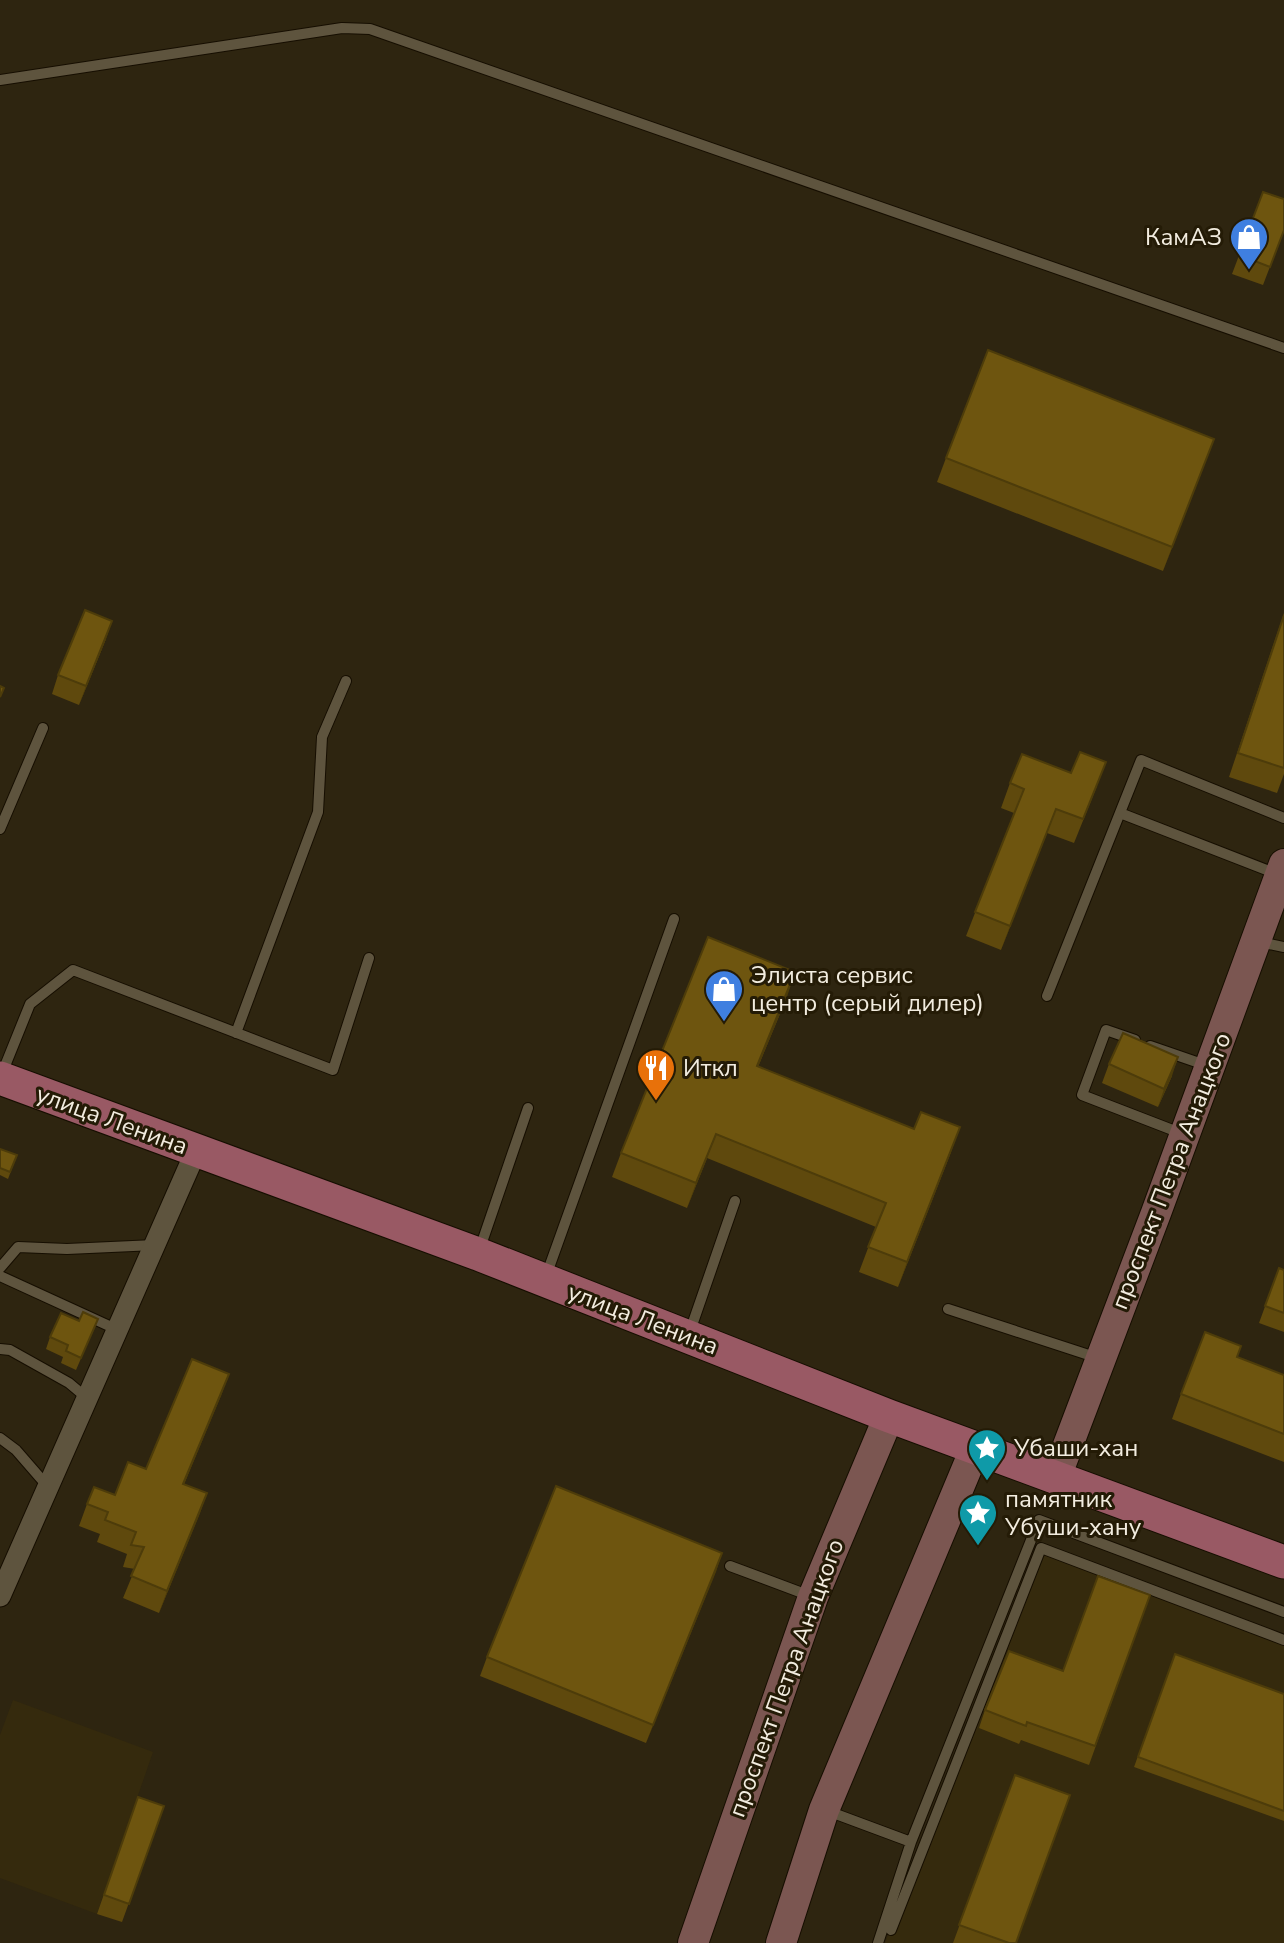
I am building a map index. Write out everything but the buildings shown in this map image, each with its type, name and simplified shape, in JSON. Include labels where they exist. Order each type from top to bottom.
[{"type":"main road","name":"проспект Петра Анацкого","points":[[1056,1477],[1210,1067],[1270,944],[1282,869]]},
{"type":"main road","name":"улица Ленина","points":[[0,1079],[478,1254],[975,1449],[1284,1562]]},
{"type":"main road","name":"проспект Петра Анацкого","points":[[693,1943],[813,1597],[889,1416]]},
{"type":"main road","points":[[781,1943],[824,1810],[975,1449]]},
{"type":"street","points":[[0,1596],[196,1150]]},
{"type":"lane","points":[[0,80],[342,28],[370,29],[1284,348]]},
{"type":"lane","points":[[236,1033],[318,811],[322,737],[346,681]]},
{"type":"lane","points":[[0,829],[43,728]]},
{"type":"lane","points":[[1047,996],[1141,760],[1284,818]]},
{"type":"lane","points":[[1120,813],[1282,869]]},
{"type":"lane","points":[[545,1280],[674,919]]},
{"type":"lane","points":[[0,1079],[30,1003],[73,970],[333,1070],[369,958]]},
{"type":"lane","points":[[1185,1135],[1082,1095],[1106,1030],[1210,1067]]},
{"type":"lane","points":[[478,1254],[528,1108]]},
{"type":"lane","points":[[688,1336],[735,1201]]},
{"type":"lane","points":[[0,1268],[18,1247],[67,1249],[155,1245]]},
{"type":"lane","points":[[0,1276],[118,1330]]},
{"type":"lane","points":[[948,1309],[1100,1359]]},
{"type":"lane","points":[[0,1349],[10,1350],[69,1383],[88,1399]]},
{"type":"lane","points":[[0,1438],[16,1450],[49,1488]]},
{"type":"lane","points":[[878,1943],[911,1843],[1039,1520],[1284,1612]]},
{"type":"lane","points":[[885,1943],[1041,1549],[1284,1640]]},
{"type":"lane","points":[[730,1566],[813,1597]]},
{"type":"lane","points":[[824,1810],[911,1843]]},
{"type":"shaded area","points":[[1041,1548],[1284,1640],[1284,1943],[885,1943]]},
{"type":"shaded area","points":[[13,1700],[153,1752],[97,1914],[0,1878],[0,1735]]},
{"type":"place","name":"КамАЗ","points":[[1249,271]]},
{"type":"place","name":"Элиста сервис центр (серый дилер)","points":[[724,1023]]},
{"type":"place","name":"Иткл","points":[[656,1102]]},
{"type":"place","name":"Убаши-хан","points":[[987,1482]]},
{"type":"place","name":"памятник Убуши-хану","points":[[978,1547]]}]
